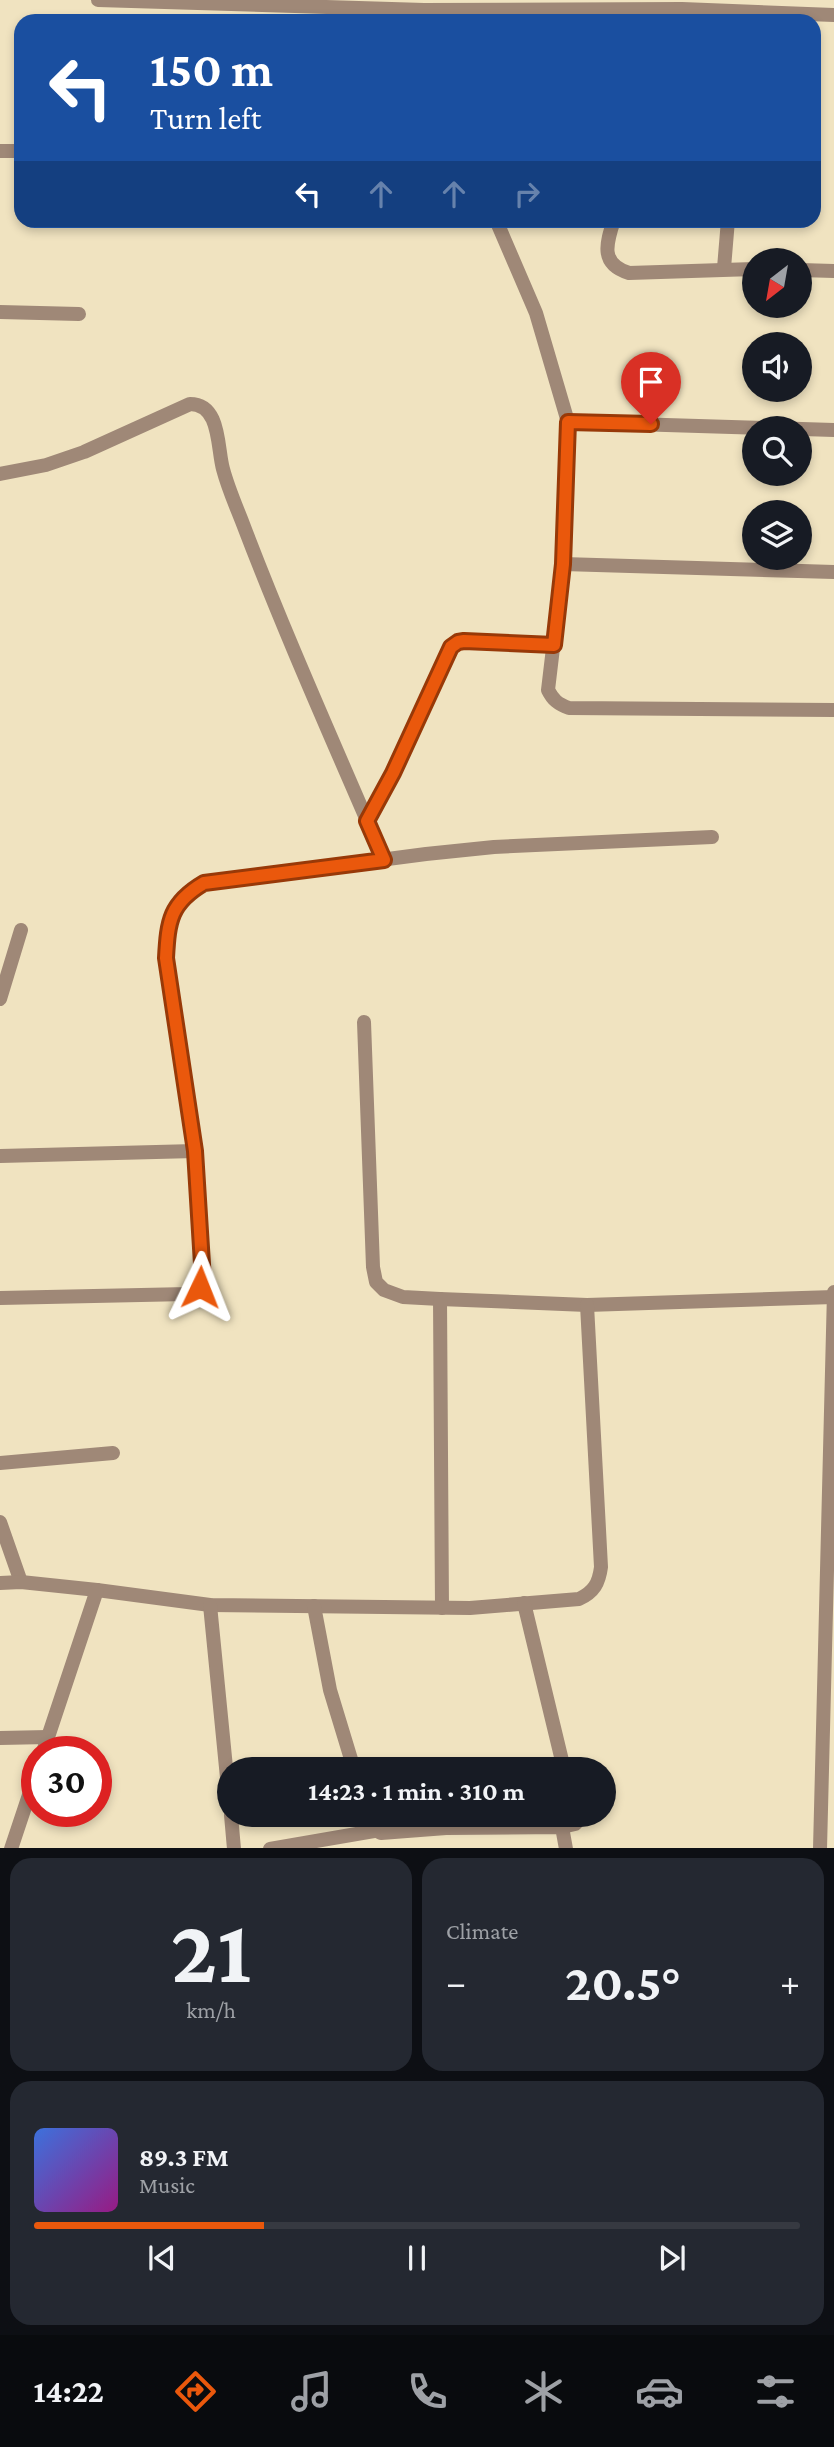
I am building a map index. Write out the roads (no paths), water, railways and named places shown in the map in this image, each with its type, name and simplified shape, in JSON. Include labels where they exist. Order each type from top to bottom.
[{"type":"street","points":[[97,0],[385,14]]},
{"type":"street","points":[[499,228],[536,313],[568,422],[563,564],[548,690],[559,705],[569,708],[834,710]]},
{"type":"street","points":[[612,228],[607,251],[609,259],[620,270],[629,273],[742,269]]},
{"type":"street","points":[[724,268],[727,228]]},
{"type":"street","points":[[812,270],[834,271]]},
{"type":"street","points":[[0,312],[79,314]]},
{"type":"street","points":[[0,474],[46,465],[84,452],[190,404],[196,404],[208,412],[217,432],[227,482],[269,591],[384,860]]},
{"type":"street","points":[[568,422],[834,430]]},
{"type":"street","points":[[563,564],[834,572]]},
{"type":"street","points":[[367,821],[393,773],[451,647],[464,641],[554,645]]},
{"type":"street","points":[[0,1298],[188,1294],[195,1292],[203,1280],[195,1151],[166,958],[168,930],[177,906],[188,892],[204,883],[495,847],[712,837]]},
{"type":"street","points":[[0,999],[21,930]]},
{"type":"street","points":[[364,1022],[373,1267],[376,1282],[384,1290],[393,1294],[440,1299],[587,1305],[834,1294],[827,1755],[820,1848]]},
{"type":"street","points":[[0,1156],[195,1151]]},
{"type":"street","points":[[440,1299],[442,1608]]},
{"type":"street","points":[[0,1583],[20,1582],[97,1590],[210,1605],[442,1608],[579,1599],[588,1595],[600,1580],[601,1555],[587,1305]]},
{"type":"street","points":[[0,1464],[113,1453]]},
{"type":"street","points":[[0,1522],[20,1582]]},
{"type":"street","points":[[48,1736],[97,1590]]},
{"type":"street","points":[[524,1603],[561,1757]]},
{"type":"street","points":[[210,1605],[225,1757]]},
{"type":"street","points":[[314,1606],[330,1690],[350,1757]]},
{"type":"street","points":[[0,1738],[21,1738]]},
{"type":"street","points":[[11,1848],[21,1819]]},
{"type":"street","points":[[232,1827],[234,1848]]},
{"type":"street","points":[[372,1827],[374,1831]]},
{"type":"street","points":[[276,1848],[374,1831],[381,1833],[446,1828],[562,1827],[566,1848]]}]
